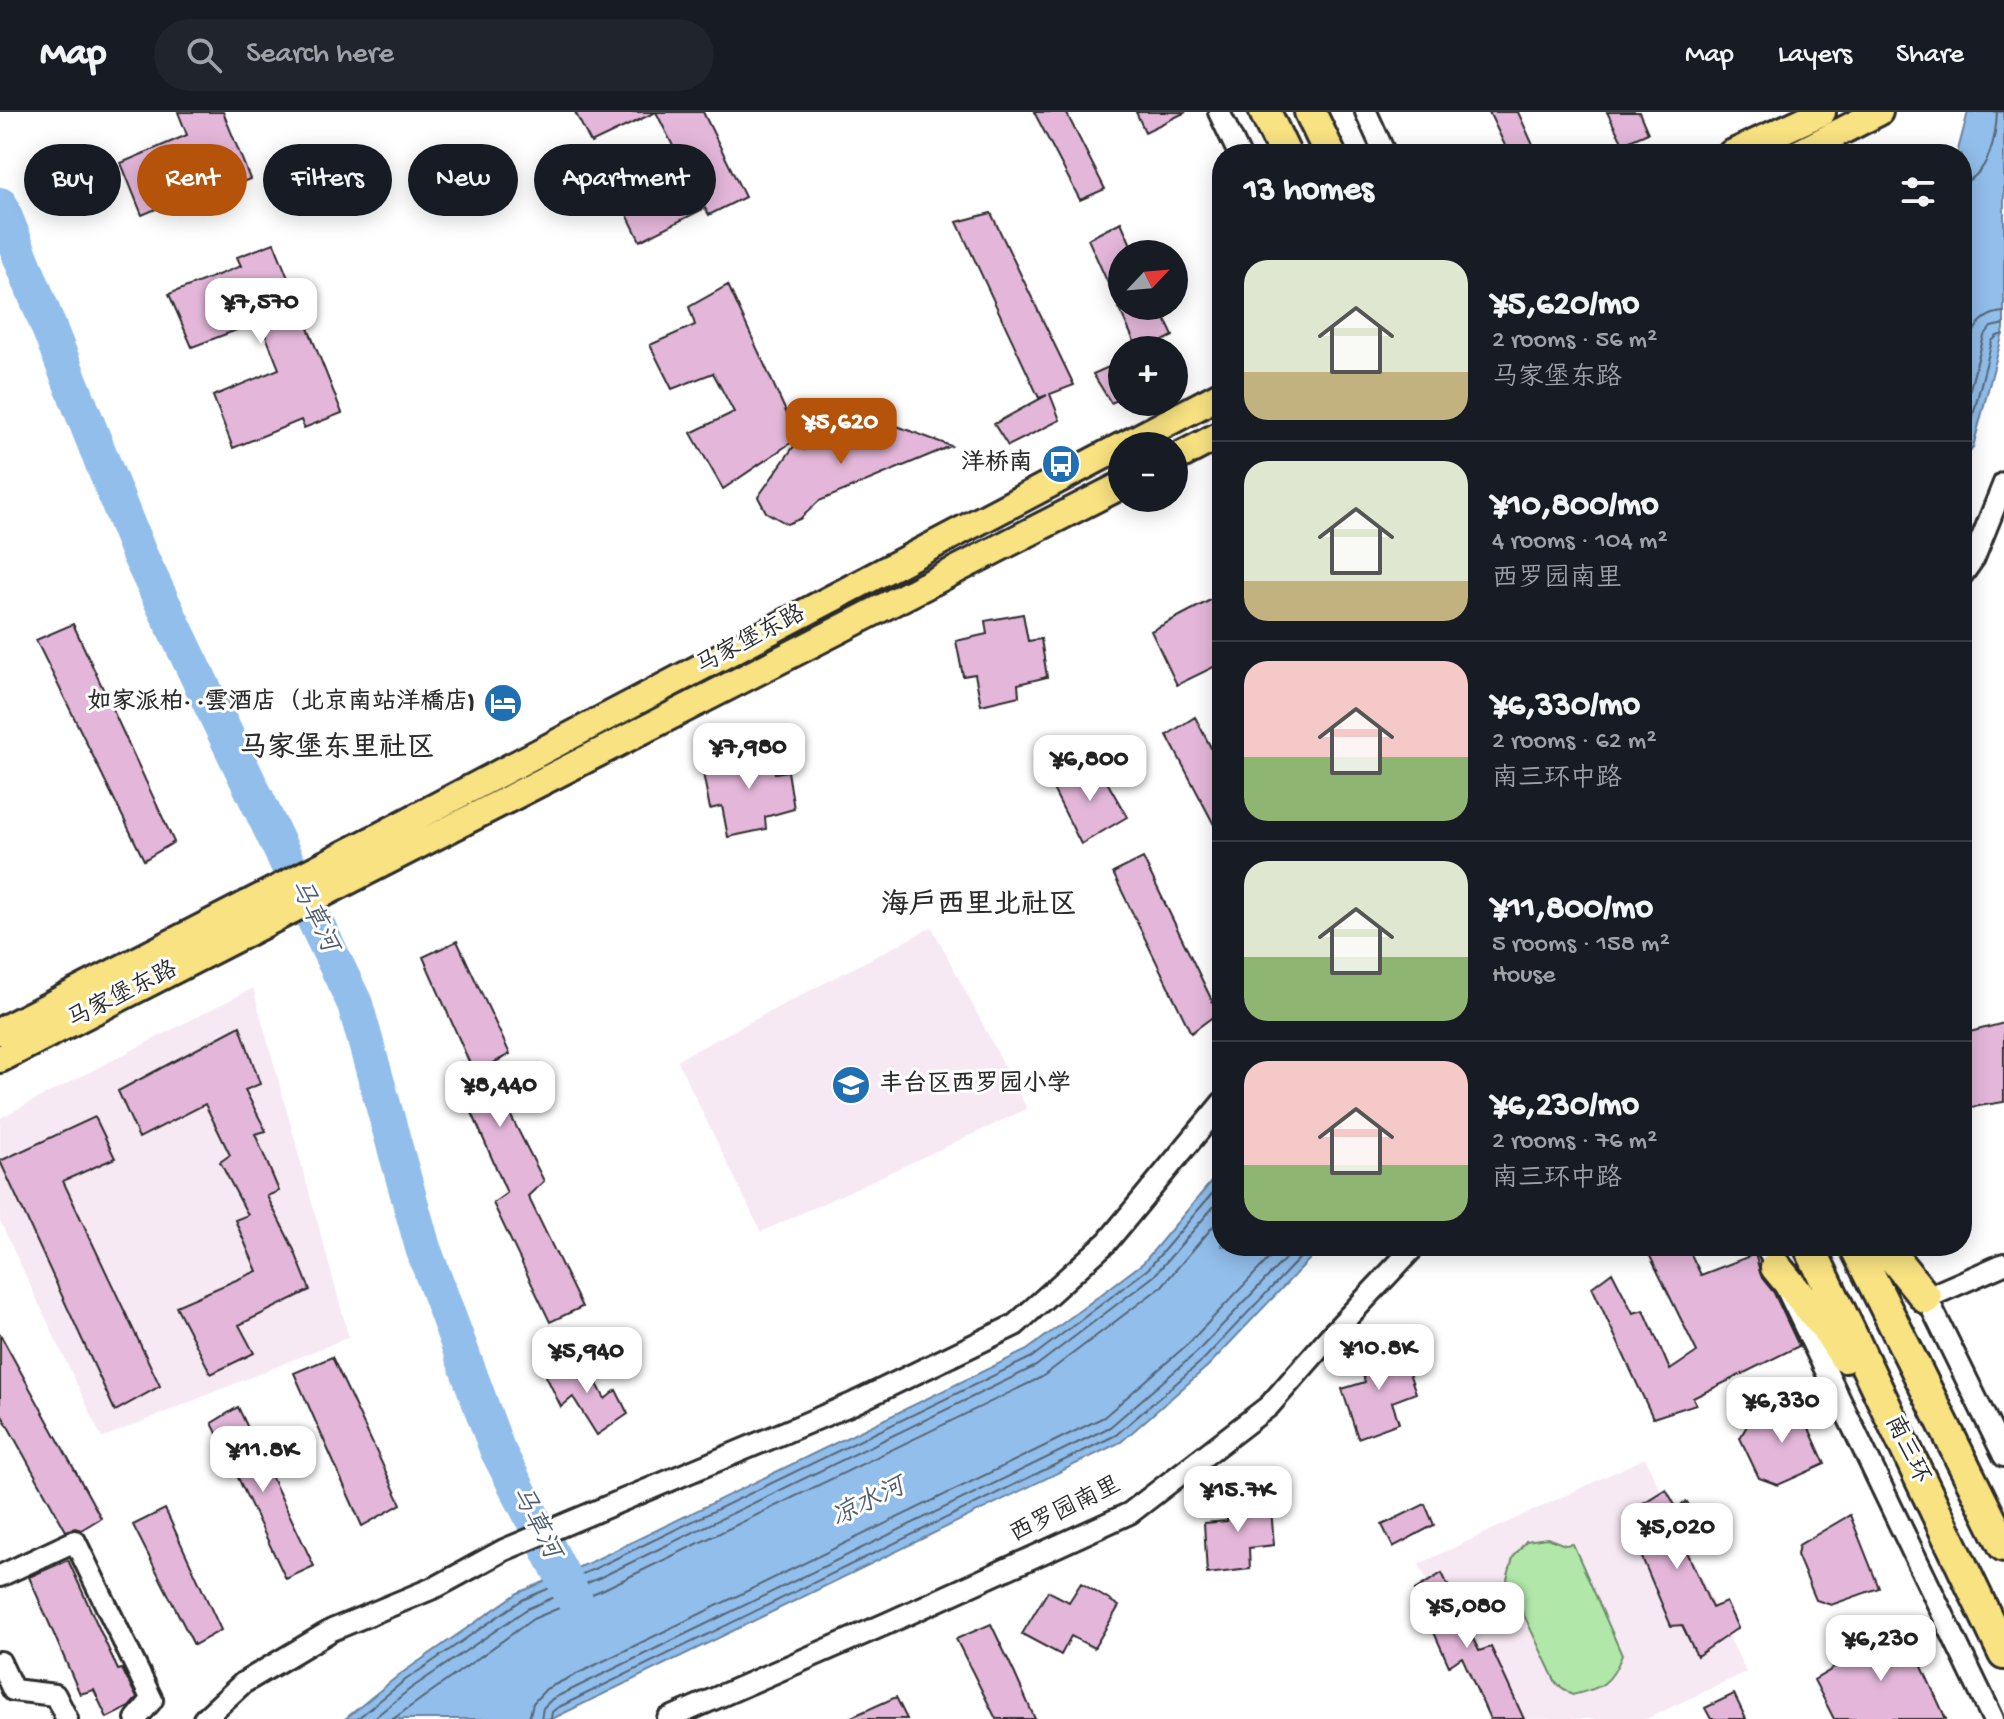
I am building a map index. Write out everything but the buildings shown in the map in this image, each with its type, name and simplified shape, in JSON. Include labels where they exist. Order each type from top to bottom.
[{"type":"highway","points":[[1265,112],[1280,144]]},
{"type":"highway","points":[[1310,112],[1325,144]]},
{"type":"highway","name":"南三环","points":[[1814,1256],[2004,1654]]},
{"type":"highway","name":"南三环","points":[[1860,1256],[2004,1546]]},
{"type":"highway","points":[[1892,1256],[1926,1298]]},
{"type":"highway","points":[[1771,1257],[1826,1328],[1857,1376],[1888,1412]]},
{"type":"main road","points":[[1753,144],[1822,112]]},
{"type":"main road","points":[[1817,144],[1879,112]]},
{"type":"main road","name":"马家堡东路","points":[[1149,432],[1212,399]]},
{"type":"main road","points":[[1188,452],[1212,439]]},
{"type":"main road","name":"马家堡东路","points":[[0,1059],[240,922],[380,836],[1108,453]]},
{"type":"main road","name":"马家堡东路","points":[[0,1031],[240,922],[382,863],[1108,492]]},
{"type":"street","points":[[1219,112],[1234,144]]},
{"type":"street","points":[[1366,112],[1380,144]]},
{"type":"street","points":[[1972,561],[2004,483]]},
{"type":"street","points":[[204,1719],[243,1683],[332,1630],[438,1586],[504,1550],[852,1404],[1015,1325],[1107,1242],[1212,1115]]},
{"type":"street","name":"西罗园南里","points":[[668,1719],[1130,1513],[1269,1406],[1406,1256]]},
{"type":"street","points":[[1907,1256],[2004,1456]]},
{"type":"street","points":[[1771,1257],[1993,1719]]},
{"type":"street","points":[[1926,1298],[2004,1264]]},
{"type":"street","points":[[0,1576],[75,1541],[152,1700],[136,1719]]},
{"type":"street","points":[[0,1662],[13,1690],[55,1695],[67,1719]]},
{"type":"shaded area","name":"丰台区西罗园小学","points":[[932,927],[1027,1109],[761,1232],[677,1060]]},
{"type":"shaded area","points":[[253,988],[349,1337],[102,1438],[0,1221],[0,1118]]},
{"type":"shaded area","points":[[1645,1458],[1746,1672],[1646,1719],[1492,1719],[1419,1564]]},
{"type":"green space","points":[[1547,1538],[1565,1545],[1573,1544],[1622,1655],[1614,1672],[1604,1683],[1572,1695],[1556,1683],[1507,1579],[1513,1558],[1526,1541]]},
{"type":"water","points":[[1968,112],[2004,112],[2004,329],[1972,449],[1972,144],[1960,144]]},
{"type":"water","name":"凉水河","points":[[1212,1181],[1212,1256],[1312,1256],[1208,1366],[1121,1442],[552,1719],[345,1719],[399,1675],[518,1593],[591,1562],[1027,1350],[1143,1263]]},
{"type":"waterway","name":"马草河","points":[[0,205],[139,554],[355,1004],[423,1248],[497,1449],[583,1616]]},
{"type":"place","name":"洋桥南","points":[[1061,464]]},
{"type":"place","name":"如家派柏· ·雲酒店（北京南站洋橋店)","points":[[503,703]]},
{"type":"place","name":"丰台区西罗园小学","points":[[851,1085]]},
{"type":"district","name":"马家堡东里社区","points":[[337,749]]},
{"type":"district","name":"海户西里北社区","points":[[979,906]]}]
